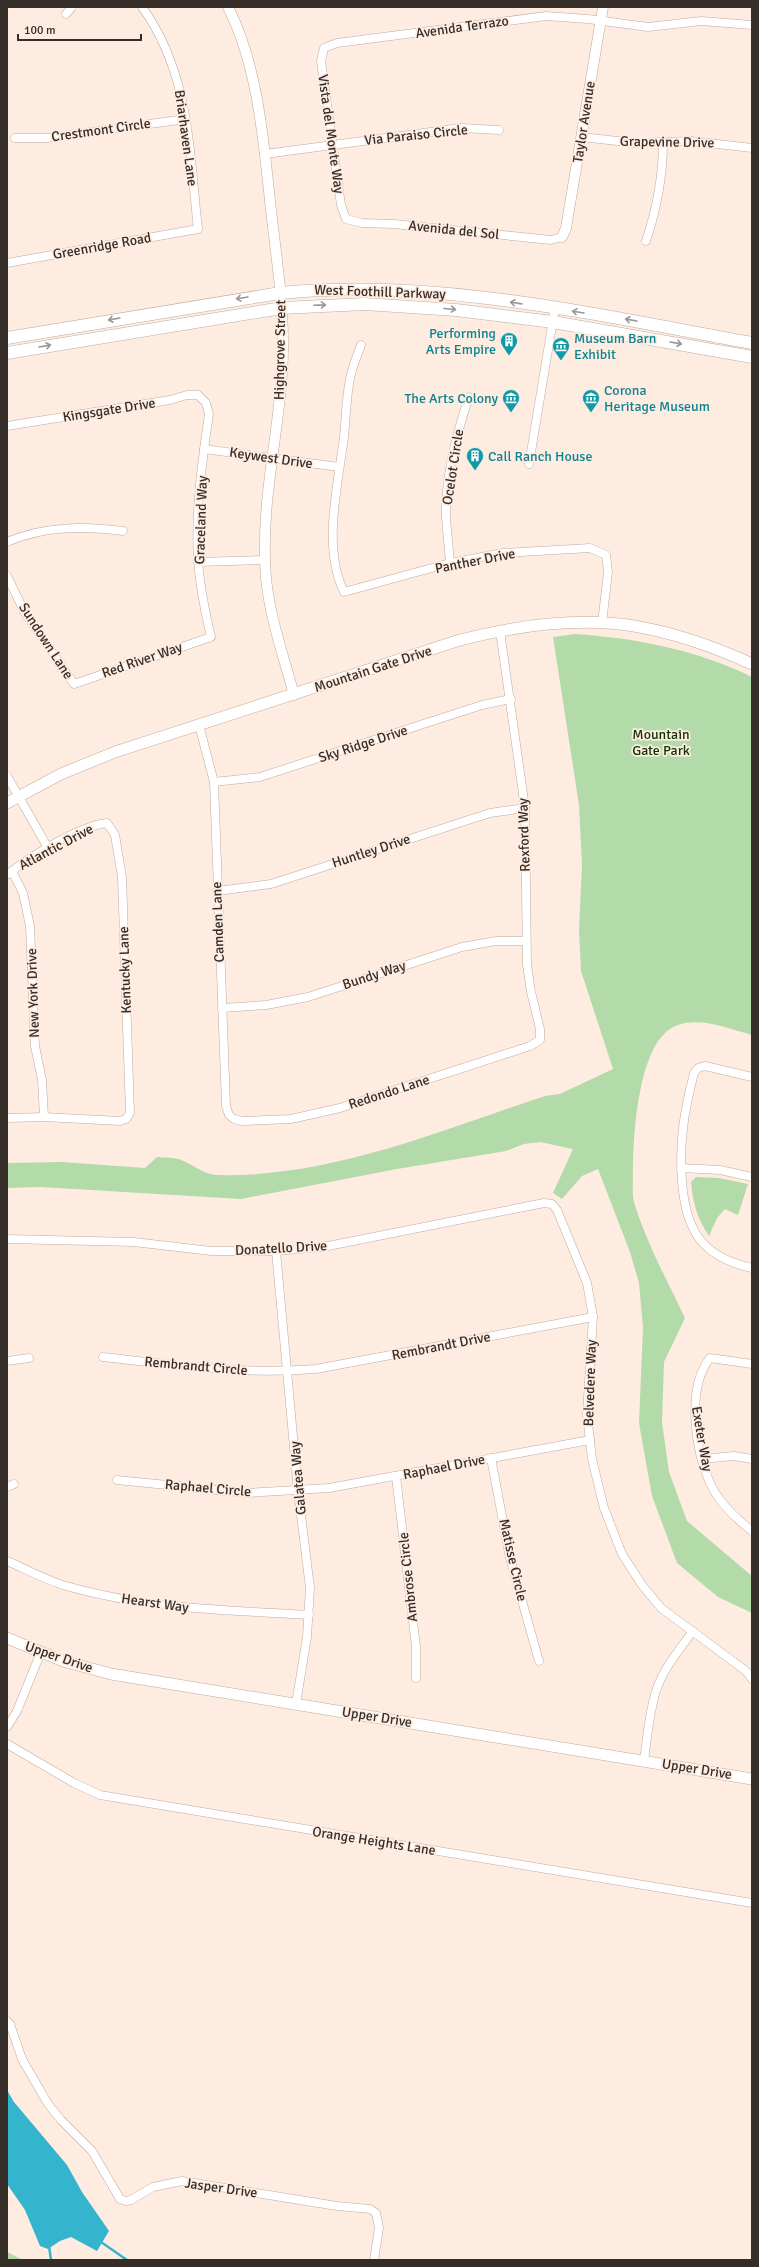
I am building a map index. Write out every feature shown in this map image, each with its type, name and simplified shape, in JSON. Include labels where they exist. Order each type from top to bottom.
[{"type":"main road","name":"West Foothill Parkway","points":[[7,338],[280,292],[319,289],[400,291],[458,295],[555,308],[752,343]]},
{"type":"main road","name":"West Foothill Parkway","points":[[7,353],[282,308],[319,304],[400,305],[456,310],[553,322],[752,357]]},
{"type":"main road","name":"Mountain Gate Drive","points":[[7,803],[18,795],[61,774],[109,755],[460,640],[500,631],[548,625],[602,623],[634,626],[680,637],[723,651],[752,664]]},
{"type":"main road","name":"Upper Drive","points":[[7,1638],[41,1652],[111,1674],[752,1779]]},
{"type":"street","points":[[66,14],[72,7]]},
{"type":"street","name":"Briarhaven Lane","points":[[142,7],[157,28],[174,67],[186,119],[198,229]]},
{"type":"street","name":"Highgrove Street","points":[[228,7],[236,21],[252,72],[265,154],[282,308],[282,372],[266,508],[264,560],[271,607],[294,695]]},
{"type":"street","name":"Taylor Avenue","points":[[562,237],[566,228],[603,7]]},
{"type":"street","name":"Avenida Terrazo","points":[[324,48],[337,43],[546,16],[600,20],[648,27],[701,21],[752,25]]},
{"type":"street","name":"Vista del Monte Way","points":[[324,48],[320,61],[341,205],[346,219]]},
{"type":"street","name":"Crestmont Circle","points":[[15,138],[47,138],[186,119]]},
{"type":"street","name":"Via Paraiso Circle","points":[[265,154],[460,128],[499,130]]},
{"type":"street","name":"Grapevine Drive","points":[[582,137],[635,143],[691,141],[752,148]]},
{"type":"street","points":[[646,241],[656,208],[661,182],[663,142]]},
{"type":"street","name":"Avenida del Sol","points":[[346,219],[362,223],[394,224],[551,240],[562,237]]},
{"type":"street","name":"Greenridge Road","points":[[7,263],[198,229]]},
{"type":"street","points":[[529,464],[555,308]]},
{"type":"street","points":[[339,467],[350,379],[361,345]]},
{"type":"street","name":"Kingsgate Drive","points":[[7,426],[170,400],[187,395],[198,395],[206,403]]},
{"type":"street","name":"Ocelot Circle","points":[[450,563],[446,518],[447,494],[456,435],[469,397]]},
{"type":"street","name":"Graceland Way","points":[[206,403],[209,414],[204,449],[199,517],[198,562],[202,598],[211,637]]},
{"type":"street","name":"Keywest Drive","points":[[204,449],[339,467]]},
{"type":"street","name":"Panther Drive","points":[[339,467],[334,496],[333,527],[337,578],[344,592],[450,563],[503,553],[590,548],[606,555],[608,572],[602,623]]},
{"type":"street","points":[[7,542],[23,535],[60,528],[89,527],[123,531]]},
{"type":"street","points":[[198,562],[264,560]]},
{"type":"street","name":"Sundown Lane","points":[[7,576],[25,613],[74,684]]},
{"type":"street","name":"Rexford Way","points":[[500,631],[511,699],[525,808],[526,941],[531,992],[540,1029],[540,1040]]},
{"type":"street","name":"Red River Way","points":[[74,684],[211,637]]},
{"type":"street","name":"Sky Ridge Drive","points":[[214,782],[260,777],[482,706],[511,699]]},
{"type":"street","name":"Camden Lane","points":[[199,725],[214,782],[226,1106],[229,1115],[234,1119]]},
{"type":"street","points":[[7,776],[48,848]]},
{"type":"street","name":"Huntley Drive","points":[[217,891],[271,884],[490,813],[525,808]]},
{"type":"street","name":"Atlantic Drive","points":[[9,873],[48,848],[95,825],[107,823]]},
{"type":"street","name":"Kentucky Lane","points":[[44,1117],[120,1121],[126,1119],[130,1113],[122,877],[115,835],[107,823]]},
{"type":"street","name":"New York Drive","points":[[9,873],[23,893],[30,926],[35,1046],[42,1080],[44,1117]]},
{"type":"street","name":"Bundy Way","points":[[222,1008],[266,1005],[308,997],[462,947],[496,941],[526,941]]},
{"type":"street","name":"Redondo Lane","points":[[234,1119],[253,1122],[291,1119],[340,1108],[530,1046],[540,1040]]},
{"type":"street","points":[[752,1077],[705,1066],[698,1068],[694,1073],[684,1111],[681,1133],[681,1168],[684,1206],[688,1219],[698,1238],[715,1254],[733,1264],[752,1268]]},
{"type":"street","points":[[7,1118],[44,1117]]},
{"type":"street","points":[[681,1168],[720,1170],[752,1177]]},
{"type":"street","name":"Donatello Drive","points":[[7,1239],[134,1242],[211,1251],[276,1251],[323,1247],[544,1202],[552,1204]]},
{"type":"street","name":"Belvedere Way","points":[[552,1204],[558,1210],[587,1283],[593,1317],[587,1414],[590,1440],[604,1508],[622,1554],[642,1585],[661,1608],[746,1671],[752,1679]]},
{"type":"street","name":"Galatea Way","points":[[276,1251],[289,1371],[298,1491],[310,1588],[308,1637],[296,1704]]},
{"type":"street","name":"Rembrandt Drive","points":[[289,1371],[316,1369],[382,1358],[593,1317]]},
{"type":"street","name":"Rembrandt Circle","points":[[103,1357],[207,1369],[289,1371]]},
{"type":"street","points":[[7,1361],[29,1358]]},
{"type":"street","name":"Exeter Way","points":[[752,1364],[710,1358],[706,1363],[696,1395],[695,1405],[702,1459],[710,1483],[722,1502],[736,1518],[752,1531]]},
{"type":"street","name":"Raphael Drive","points":[[298,1491],[329,1488],[590,1440]]},
{"type":"street","points":[[702,1459],[734,1456],[752,1459]]},
{"type":"street","name":"Matisse Circle","points":[[491,1458],[510,1558],[539,1661]]},
{"type":"street","name":"Ambrose Circle","points":[[396,1476],[416,1647],[416,1678]]},
{"type":"street","name":"Raphael Circle","points":[[117,1480],[246,1493],[298,1491]]},
{"type":"street","name":"Hearst Way","points":[[7,1562],[64,1586],[140,1603],[182,1608],[309,1615]]},
{"type":"street","points":[[644,1761],[650,1714],[656,1690],[667,1668],[693,1631]]},
{"type":"street","points":[[7,1727],[17,1711],[41,1652]]},
{"type":"street","name":"Orange Heights Lane","points":[[7,1744],[74,1783],[100,1795],[752,1903]]},
{"type":"street","name":"Jasper Drive","points":[[7,2021],[10,2024],[22,2059],[48,2104],[92,2151],[120,2199],[126,2201],[131,2200],[153,2187],[182,2181],[337,2206],[370,2209],[376,2213],[379,2228],[374,2260]]},
{"type":"green space","name":"Mountain Gate Park","points":[[575,634],[643,642],[666,647],[710,659],[752,677],[752,1035],[715,1025],[696,1022],[678,1025],[664,1034],[654,1049],[646,1069],[640,1091],[634,1138],[633,1196],[644,1232],[685,1318],[664,1362],[662,1422],[669,1472],[687,1521],[752,1576],[752,1613],[718,1597],[677,1563],[652,1496],[639,1423],[643,1327],[639,1283],[630,1252],[598,1169],[582,1176],[562,1199],[553,1193],[573,1149],[540,1142],[524,1144],[506,1151],[397,1169],[241,1199],[41,1187],[7,1188],[7,1163],[62,1162],[145,1168],[157,1157],[178,1159],[212,1175],[217,1175],[259,1174],[301,1169],[342,1161],[384,1150],[545,1096],[560,1094],[613,1069],[581,971],[579,930],[582,865],[579,805],[553,637]]},
{"type":"green space","points":[[696,1177],[719,1178],[748,1184],[738,1215],[725,1209],[717,1218],[709,1236],[701,1223],[694,1204],[691,1182]]},
{"type":"green space","points":[[7,2252],[23,2260],[7,2260]]},
{"type":"water","points":[[7,2090],[14,2102],[67,2165],[82,2192],[109,2231],[97,2251],[71,2237],[60,2241],[48,2249],[40,2246],[25,2210],[7,2184]]},
{"type":"waterway","points":[[101,2242],[127,2260]]},
{"type":"waterway","points":[[49,2246],[51,2260]]},
{"type":"place","name":"Performing Arts Empire","points":[[509,356]]},
{"type":"place","name":"Museum Barn Exhibit","points":[[561,361]]},
{"type":"place","name":"The Arts Colony","points":[[511,413]]},
{"type":"place","name":"Corona Heritage Museum","points":[[591,413]]},
{"type":"place","name":"Call Ranch House","points":[[475,471]]}]
